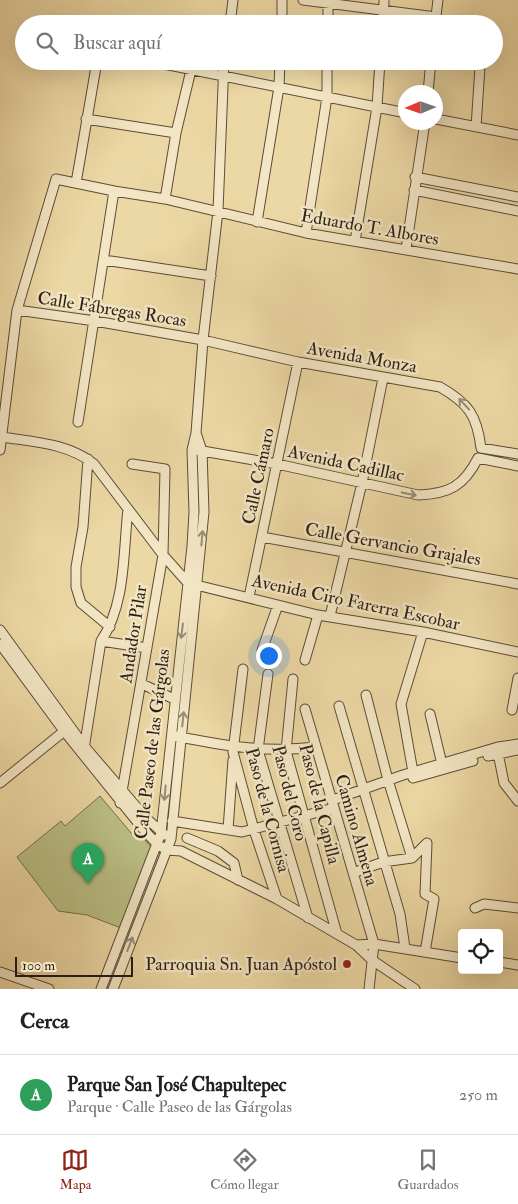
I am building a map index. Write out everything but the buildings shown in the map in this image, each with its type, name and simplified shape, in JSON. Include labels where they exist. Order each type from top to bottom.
[{"type":"street","points":[[231,15],[233,0]]},
{"type":"street","points":[[282,0],[282,15]]},
{"type":"street","points":[[303,0],[328,2],[410,15]]},
{"type":"street","points":[[384,0],[384,15]]},
{"type":"street","points":[[436,15],[438,0]]},
{"type":"street","points":[[328,2],[328,15]]},
{"type":"street","points":[[76,183],[95,70]]},
{"type":"street","points":[[165,199],[176,133],[191,70],[398,111]]},
{"type":"street","points":[[192,585],[194,512],[192,450],[196,433],[202,340],[218,211],[223,70]]},
{"type":"street","points":[[256,222],[279,87],[280,70]]},
{"type":"street","points":[[306,233],[327,97],[327,70]]},
{"type":"street","points":[[355,241],[377,107],[379,70]]},
{"type":"street","points":[[429,85],[430,70]]},
{"type":"street","points":[[476,127],[480,70]]},
{"type":"street","points":[[86,119],[176,133]]},
{"type":"street","points":[[443,120],[518,135]]},
{"type":"street","points":[[406,249],[424,130]]},
{"type":"street","points":[[415,178],[518,197]]},
{"type":"street","name":"Eduardo T. Albores","points":[[17,310],[56,179],[165,199],[306,233],[518,269]]},
{"type":"street","points":[[414,190],[518,210]]},
{"type":"street","points":[[78,422],[114,191]]},
{"type":"street","points":[[104,260],[211,276]]},
{"type":"street","points":[[0,450],[17,310]]},
{"type":"street","name":"Calle Fábregas Rocas","points":[[17,310],[95,321],[202,340]]},
{"type":"street","name":"Avenida Monza","points":[[202,340],[298,362],[440,387],[459,398],[472,412],[480,434],[481,448],[514,454]]},
{"type":"street","name":"Calle Cámaro","points":[[249,597],[298,362]]},
{"type":"street","points":[[330,616],[362,483],[383,378]]},
{"type":"street","points":[[192,585],[204,512],[202,451],[196,433]]},
{"type":"street","points":[[2,436],[55,445],[88,459],[94,464],[162,555],[192,585]]},
{"type":"street","name":"Avenida Cadillac","points":[[192,450],[278,464],[418,496],[438,494],[462,483],[478,458],[507,464]]},
{"type":"street","points":[[514,454],[507,464],[518,466]]},
{"type":"street","points":[[88,459],[83,527],[76,567],[76,586],[81,603],[110,627]]},
{"type":"street","name":"Andador Pilar","points":[[120,803],[142,684],[162,555],[165,469],[132,464]]},
{"type":"street","points":[[84,751],[101,641],[110,627],[117,606],[128,509]]},
{"type":"street","name":"Calle Gervancio Grajales","points":[[262,537],[518,584]]},
{"type":"street","name":"Avenida Ciro Farerra Escobar","points":[[192,585],[249,597],[318,615],[424,632],[518,652]]},
{"type":"street","name":"Calle Paseo de las Gárgolas","points":[[113,989],[162,847],[161,833],[174,699],[192,585]]},
{"type":"street","name":"Calle Paseo de las Gárgolas","points":[[101,989],[162,847],[171,839],[181,738],[192,585]]},
{"type":"street","points":[[262,650],[278,605]]},
{"type":"street","points":[[305,660],[318,615]]},
{"type":"street","points":[[0,630],[67,729]]},
{"type":"street","points":[[414,772],[401,704],[424,632]]},
{"type":"street","points":[[101,641],[147,648]]},
{"type":"street","points":[[0,644],[84,751],[120,803],[162,847],[181,851],[277,899],[356,945],[372,960],[415,989]]},
{"type":"street","name":"Paso de la Cornisa","points":[[243,669],[233,750],[254,830],[277,899]]},
{"type":"street","name":"Paso del Coro","points":[[268,674],[258,750],[308,918]]},
{"type":"street","points":[[512,710],[518,678]]},
{"type":"street","name":"Paso de la Capilla","points":[[293,680],[286,751],[337,934]]},
{"type":"street","points":[[142,684],[174,699]]},
{"type":"street","points":[[366,695],[386,783],[412,858]]},
{"type":"street","points":[[339,706],[362,791],[400,914],[405,948]]},
{"type":"street","name":"Camino Almena","points":[[305,709],[374,944],[369,989]]},
{"type":"street","points":[[430,714],[442,764]]},
{"type":"street","points":[[0,783],[67,729]]},
{"type":"street","points":[[170,736],[233,750],[286,751],[316,747]]},
{"type":"street","points":[[172,821],[228,830],[254,830],[304,816],[362,791],[414,772],[498,747],[518,744]]},
{"type":"street","points":[[228,830],[233,750]]},
{"type":"street","points":[[386,783],[498,753],[518,750]]},
{"type":"street","points":[[84,751],[161,833],[171,839],[181,851]]},
{"type":"street","points":[[498,753],[504,783],[518,801]]},
{"type":"street","points":[[188,838],[218,851],[234,864],[238,880]]},
{"type":"street","points":[[353,873],[383,862],[412,858],[427,843],[426,894],[434,899],[425,952]]},
{"type":"street","points":[[475,908],[484,904],[518,908]]},
{"type":"street","points":[[356,945],[374,944],[458,957]]},
{"type":"street","points":[[503,962],[517,962]]},
{"type":"street","points":[[0,972],[49,989]]},
{"type":"green space","points":[[100,796],[132,834],[140,834],[152,848],[121,928],[87,915],[58,911],[17,857],[61,821],[65,826]]},
{"type":"place","name":"Parque San José Chapultepec","points":[[88,884]]},
{"type":"place","name":"Parroquia Sn. Juan Apóstol","points":[[347,964]]}]
